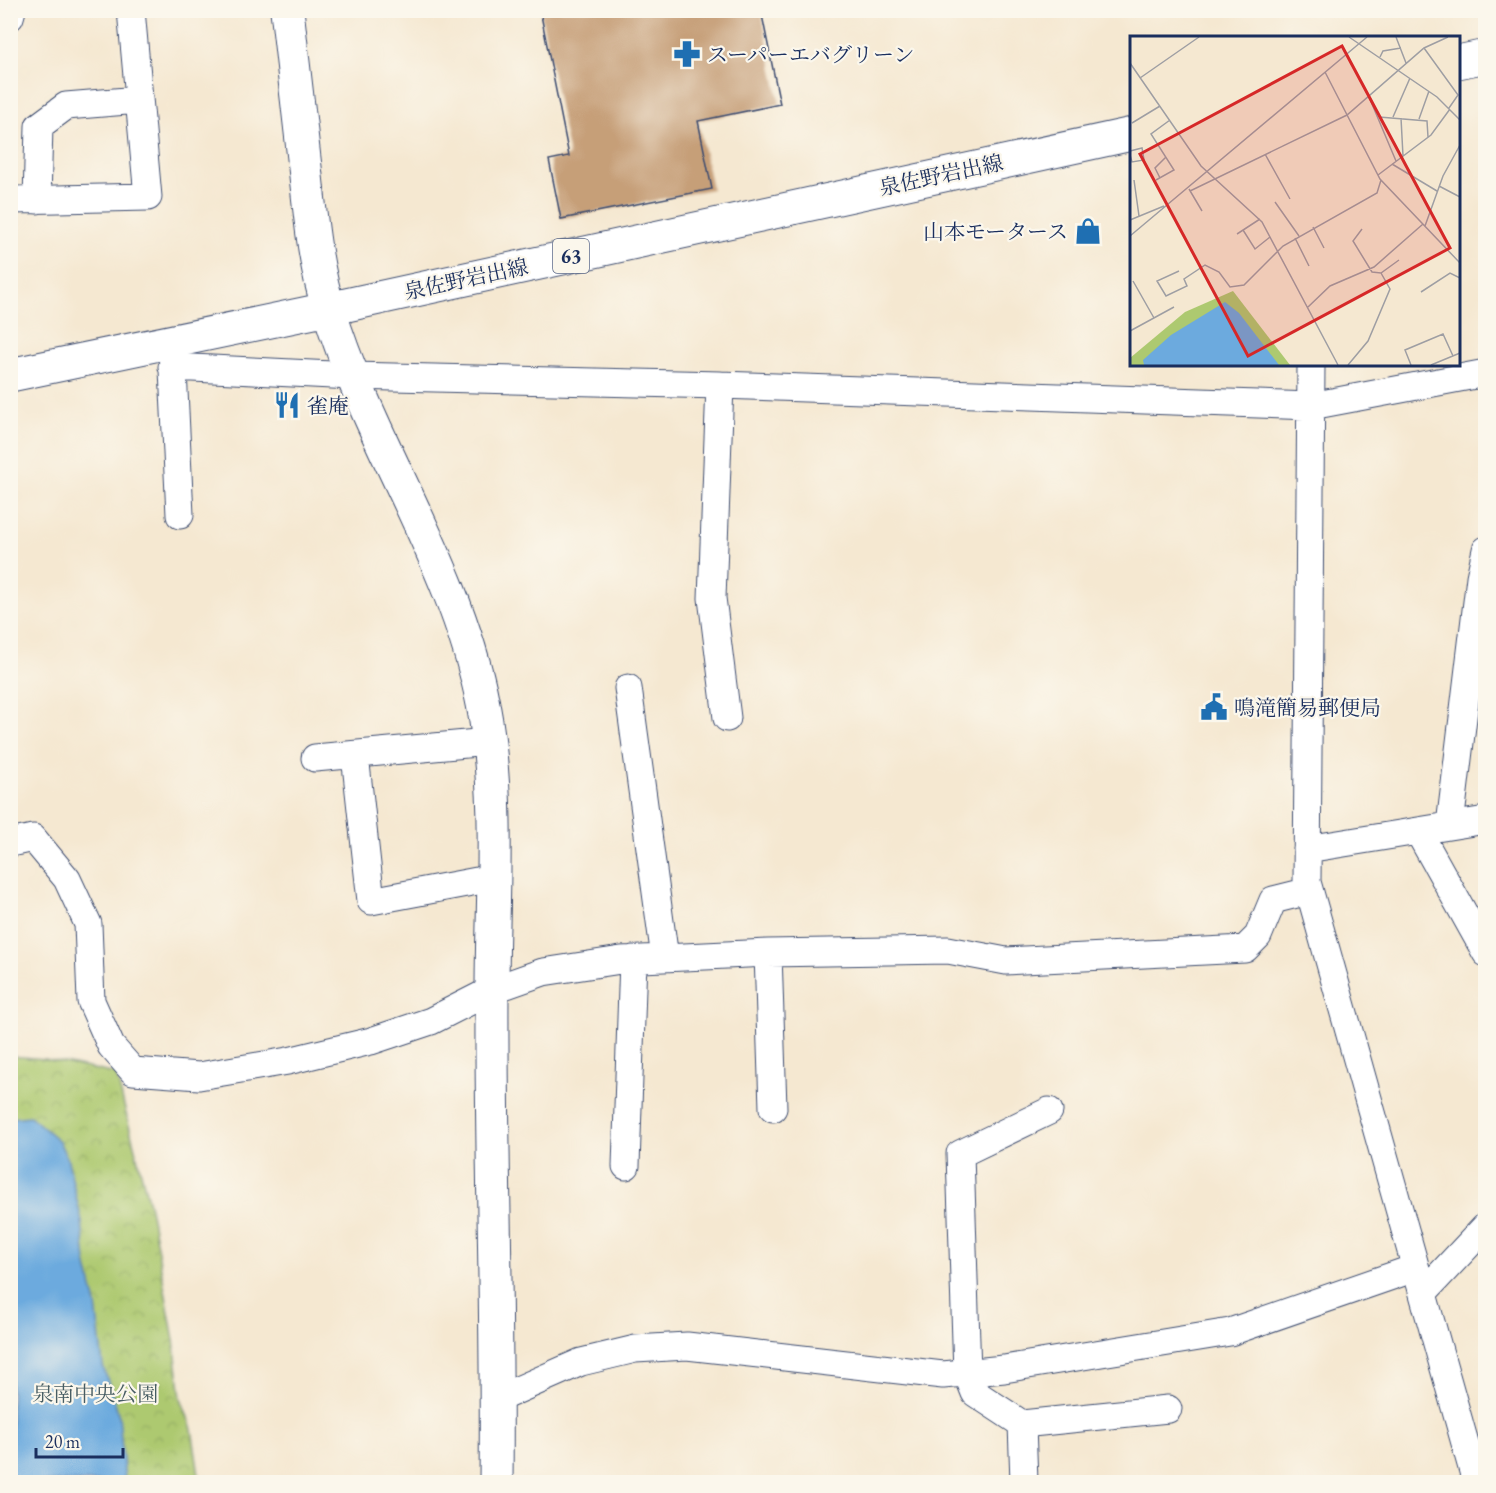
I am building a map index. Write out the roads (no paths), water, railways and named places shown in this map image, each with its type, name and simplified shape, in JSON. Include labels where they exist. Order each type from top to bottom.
[{"type":"street","points":[[10,17],[12,10]]},
{"type":"street","points":[[131,10],[148,197],[25,200],[39,126],[66,106],[139,100]]},
{"type":"street","points":[[287,10],[315,254],[328,309],[352,376],[455,604],[483,704],[492,768],[496,1482]]},
{"type":"street","points":[[1460,62],[1485,56]]},
{"type":"street","name":"泉佐野岩出線","points":[[10,375],[172,354],[328,309],[1130,134]]},
{"type":"street","points":[[180,515],[172,354],[352,376],[720,385],[1311,406],[1485,373]]},
{"type":"street","points":[[1311,366],[1307,882],[1476,1482]]},
{"type":"street","points":[[720,385],[712,598],[727,718]]},
{"type":"street","points":[[1450,825],[1485,550]]},
{"type":"street","points":[[628,688],[665,958]]},
{"type":"street","points":[[315,758],[488,742]]},
{"type":"street","points":[[355,755],[371,901],[493,878]]},
{"type":"street","points":[[1307,849],[1485,820]]},
{"type":"street","points":[[1418,831],[1485,953]]},
{"type":"street","points":[[10,843],[33,838],[67,879],[88,924],[91,1001],[111,1046],[133,1071],[199,1076],[288,1061],[371,1041],[431,1021],[492,990],[543,972],[633,959],[768,953],[948,950],[1006,961],[1245,949],[1258,936],[1273,900],[1309,891]]},
{"type":"street","points":[[768,953],[773,1108]]},
{"type":"street","points":[[626,1166],[633,959]]},
{"type":"street","points":[[1048,1111],[960,1154],[967,1373],[975,1393],[1022,1424],[1168,1408]]},
{"type":"street","points":[[497,1399],[581,1362],[635,1349],[687,1346],[943,1375],[1004,1369],[1230,1332],[1419,1281],[1485,1226]]},
{"type":"street","points":[[1022,1424],[1024,1482]]},
{"type":"water","points":[[30,1116],[59,1141],[68,1161],[82,1222],[86,1262],[96,1305],[103,1366],[119,1416],[125,1482],[11,1482],[11,1118]]},
{"type":"place","name":"スーパーエバグリーン","points":[[687,54]]},
{"type":"place","name":"山本モータース","points":[[1088,231]]},
{"type":"place","name":"雀庵","points":[[287,405]]},
{"type":"place","name":"鳴滝簡易郵便局","points":[[1214,707]]},
{"type":"park label","name":"泉南中央公園","points":[[95,1393]]}]
